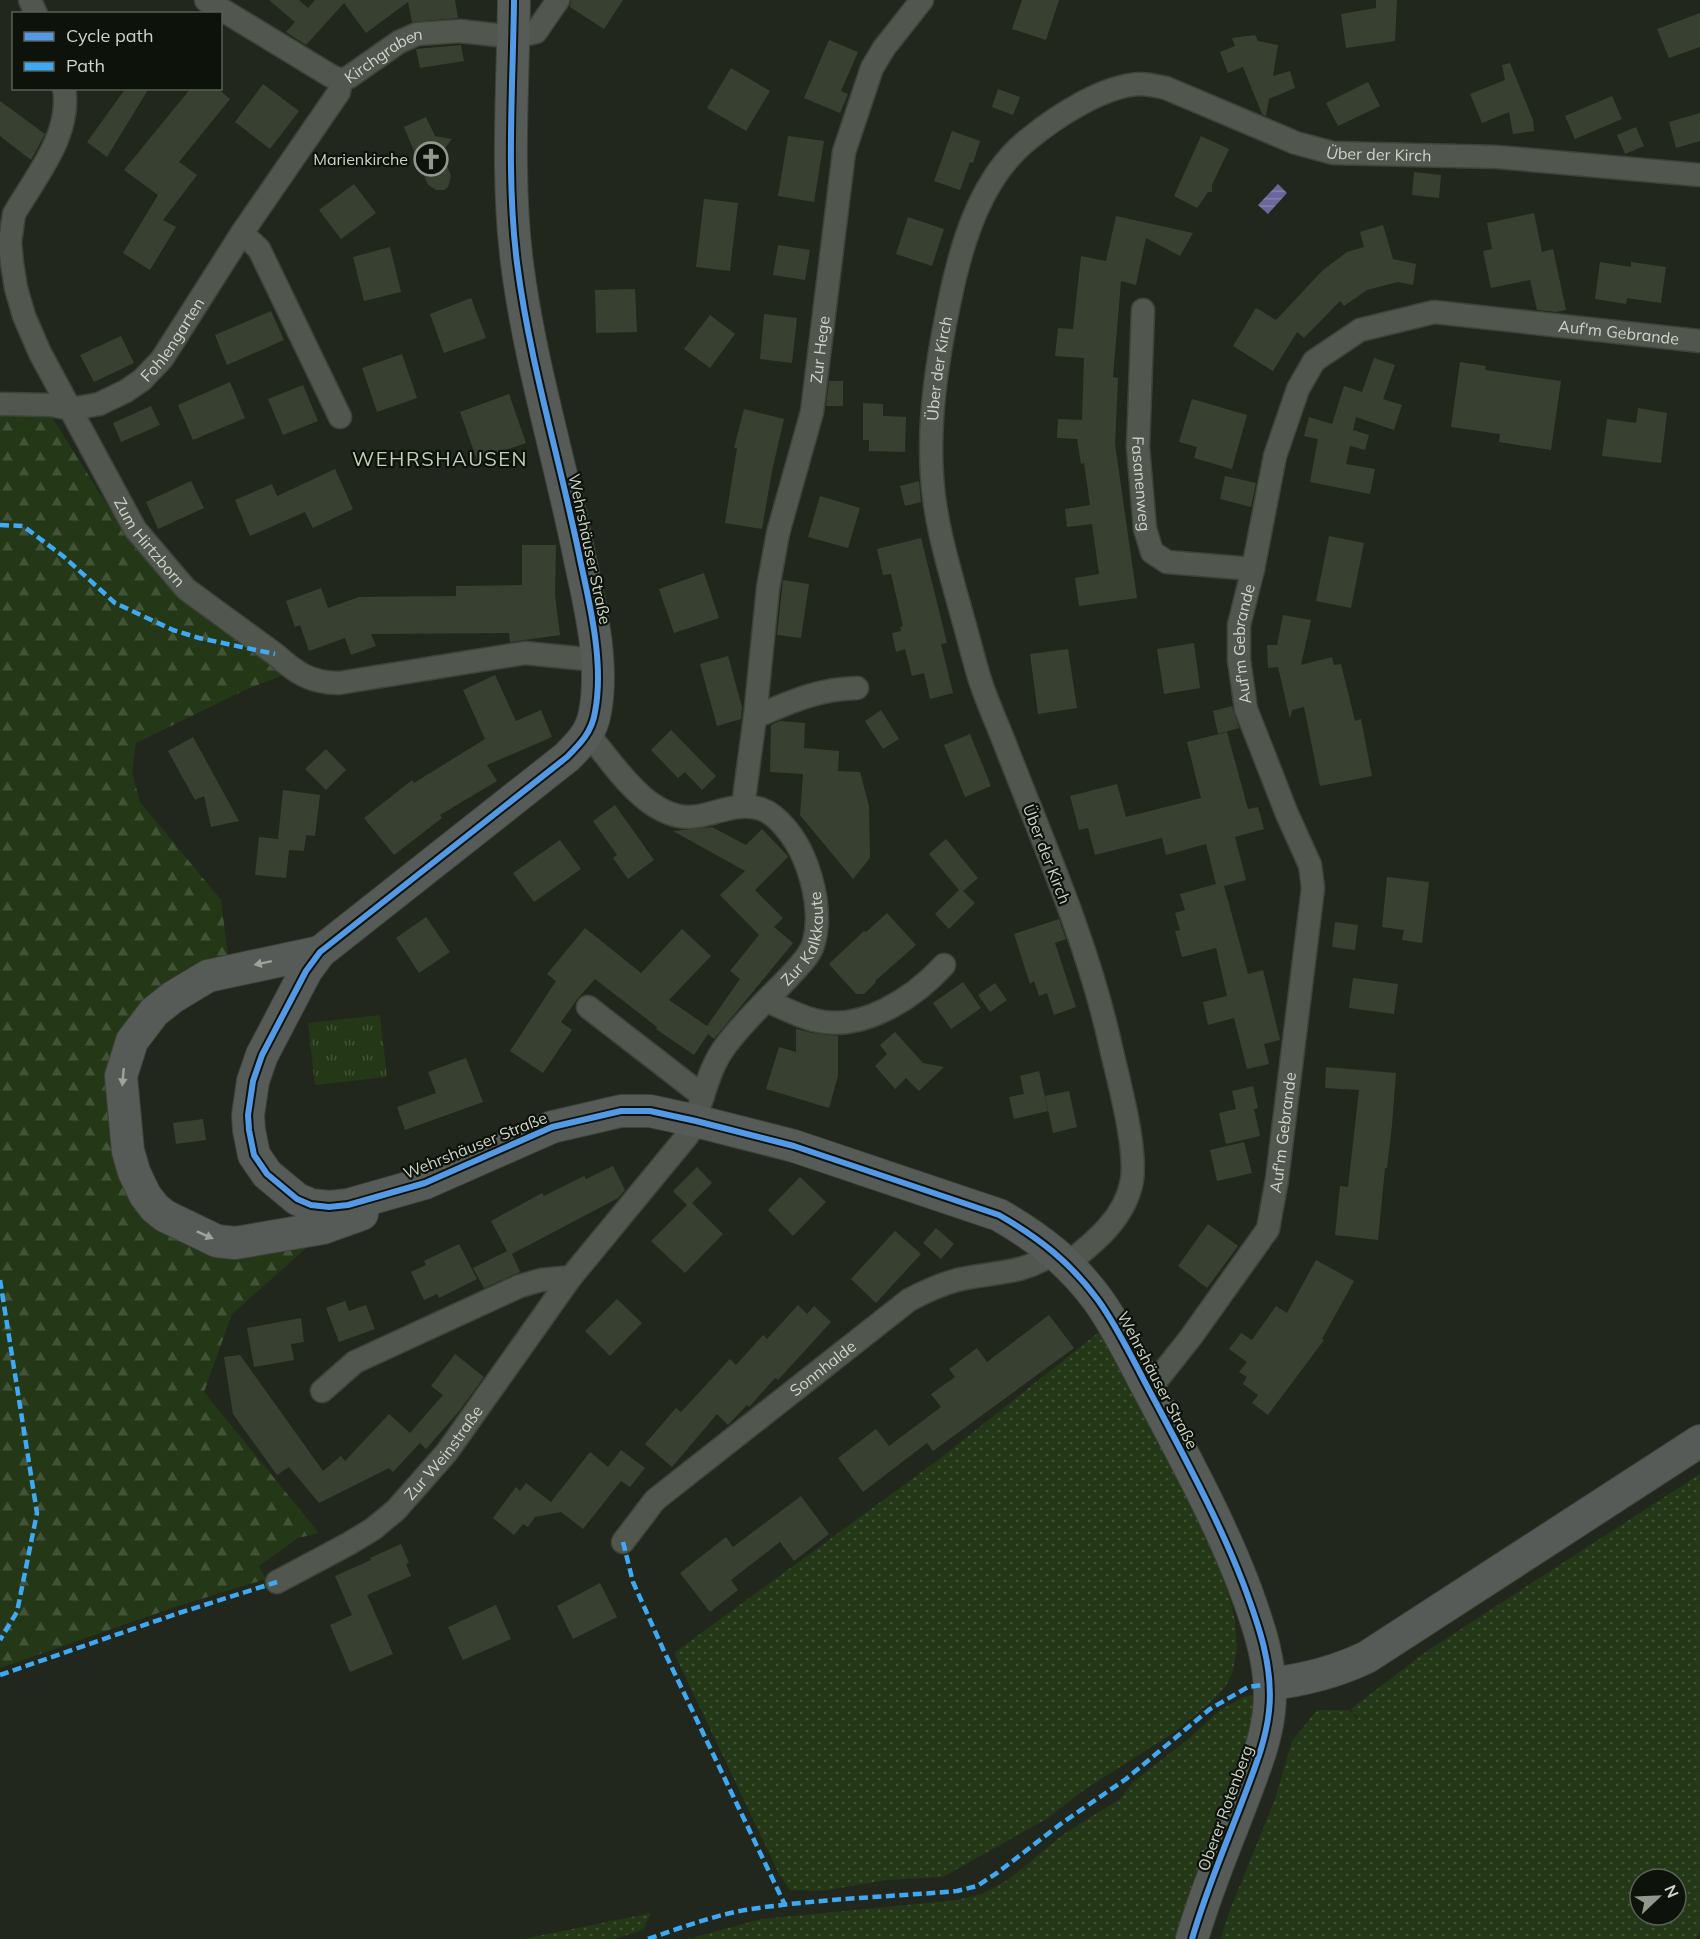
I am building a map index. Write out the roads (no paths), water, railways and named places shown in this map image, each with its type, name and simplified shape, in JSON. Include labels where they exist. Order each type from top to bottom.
[{"type":"street","name":"Kirchgraben","points":[[206,0],[341,80],[349,77],[399,42],[417,34],[460,31],[514,37]]},
{"type":"street","name":"Wehrshäuser Straße","points":[[514,0],[512,201],[517,262],[528,328],[593,627],[597,703],[595,715],[588,734],[567,757],[320,952],[306,971],[258,1066],[249,1099],[248,1115],[254,1155],[267,1174],[297,1199],[311,1205],[329,1207],[348,1205],[425,1183],[552,1127],[584,1118],[621,1111],[699,1108],[794,1146],[999,1215],[1029,1232],[1061,1258],[1097,1299],[1114,1324],[1230,1549],[1261,1635],[1270,1684]]},
{"type":"street","points":[[514,37],[536,32],[558,0]]},
{"type":"street","name":"Zur Hege","points":[[743,806],[768,588],[776,544],[812,412],[843,152],[872,68],[884,48],[922,0]]},
{"type":"street","name":"Fohlengarten","points":[[0,404],[51,405],[71,409],[99,404],[126,391],[142,380],[162,359],[242,233],[339,92],[341,80]]},
{"type":"street","name":"Über der Kirch","points":[[1061,1258],[1114,1221],[1128,1194],[1132,1177],[1131,1152],[1126,1118],[1099,996],[1059,885],[980,682],[949,568],[932,475],[932,426],[939,350],[953,282],[974,215],[989,184],[1002,164],[1016,149],[1070,110],[1125,86],[1143,84],[1166,88],[1296,143],[1333,153],[1497,157],[1700,175]]},
{"type":"street","name":"Zum Hirtzborn","points":[[64,90],[65,116],[59,137],[14,214],[10,242],[16,288],[24,316],[40,353],[135,529],[186,589],[287,665],[315,681],[339,683],[525,653],[596,660]]},
{"type":"street","points":[[242,233],[259,249],[340,417]]},
{"type":"street","name":"Fasanenweg","points":[[1143,310],[1138,447],[1145,529],[1152,552],[1167,562],[1253,569]]},
{"type":"street","name":"Auf'm Gebrande","points":[[1149,1390],[1268,1229],[1277,1179],[1310,927],[1313,888],[1310,865],[1254,733],[1242,687],[1239,625],[1253,569],[1275,456],[1298,389],[1314,361],[1360,330],[1434,312],[1700,341]]},
{"type":"street","points":[[755,717],[810,694],[834,688],[857,688]]},
{"type":"street","points":[[588,734],[614,769],[665,812],[688,817],[743,806]]},
{"type":"street","name":"Zur Kalkkaute","points":[[699,1108],[714,1065],[726,1044],[800,965],[813,945],[816,928],[816,893],[801,852],[779,822],[763,810],[743,806]]},
{"type":"street","name":"Wehrshäuser Straße","points":[[320,952],[208,976],[173,997],[154,1012],[132,1041],[121,1076],[128,1151],[134,1172],[145,1195],[165,1216],[217,1241],[235,1243],[323,1228],[396,1201],[425,1183]]},
{"type":"street","name":"Zur Kalkkaute","points":[[767,1000],[813,1020],[833,1023],[857,1021],[910,996],[926,984],[944,965]]},
{"type":"street","points":[[588,1007],[699,1108]]},
{"type":"street","name":"Zur Weinstraße","points":[[277,1582],[350,1543],[373,1529],[396,1510],[447,1452],[571,1277],[688,1135],[699,1108]]},
{"type":"street","name":"Sonnhalde","points":[[623,1542],[655,1500],[909,1300],[937,1286],[958,1280],[1022,1269],[1044,1259],[1061,1258]]},
{"type":"street","points":[[322,1391],[355,1362],[520,1286],[541,1280],[571,1277]]},
{"type":"street","points":[[1270,1684],[1295,1681],[1344,1668],[1367,1656],[1700,1442]]},
{"type":"street","name":"Oberer Rotenberg","points":[[1192,1939],[1262,1746],[1269,1711],[1270,1684]]},
{"type":"place","name":"Marienkirche","points":[[431,159]]},
{"type":"district","name":"WEHRSHAUSEN","points":[[440,458]]}]
